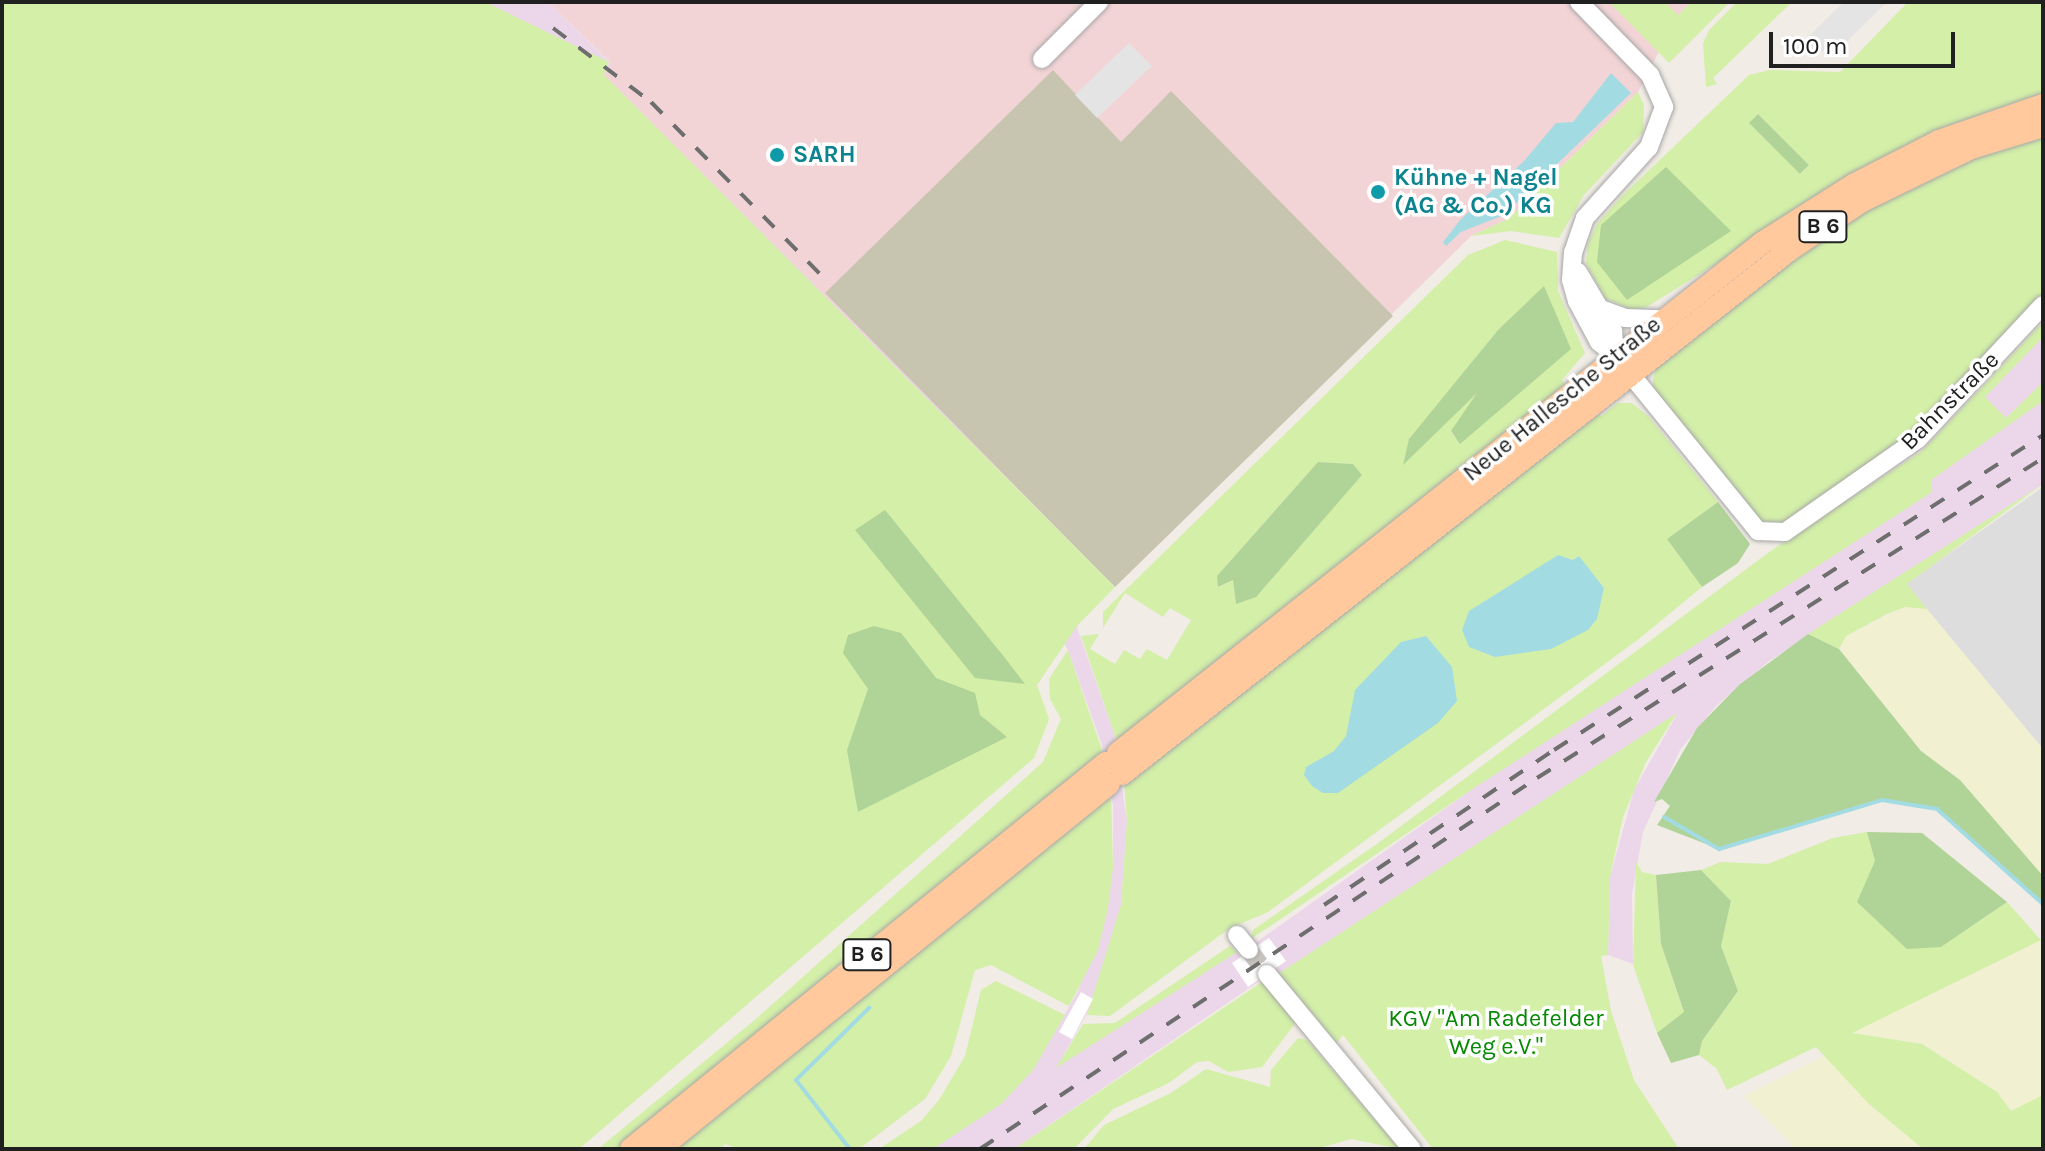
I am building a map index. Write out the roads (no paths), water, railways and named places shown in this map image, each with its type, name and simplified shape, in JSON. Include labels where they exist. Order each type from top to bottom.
[{"type":"main road","name":"Neue Hallesche Straße","points":[[659,1149],[1661,319],[1762,243],[1855,184],[1939,141],[2043,105]]},
{"type":"main road","name":"Neue Hallesche Straße","points":[[631,1149],[1114,769],[1788,251],[1862,201],[1971,148],[2043,126]]},
{"type":"street","points":[[1042,59],[1099,2]]},
{"type":"street","points":[[1579,2],[1650,75],[1664,107],[1649,147],[1585,218],[1573,252],[1571,280],[1577,301],[1595,336],[1629,373]]},
{"type":"street","points":[[1573,252],[1579,278],[1613,331],[1615,355]]},
{"type":"street","name":"Bahnstraße","points":[[1629,373],[1750,525],[1766,534],[1785,532],[1918,439],[2043,305]]},
{"type":"street","points":[[1598,308],[1625,318],[1661,319]]},
{"type":"street","points":[[1237,935],[1249,950]]},
{"type":"street","points":[[1267,974],[1412,1149]]},
{"type":"water","points":[[1611,73],[1631,93],[1504,215],[1461,232],[1446,246],[1443,242],[1461,219],[1524,161],[1556,123],[1573,122]]},
{"type":"water","points":[[1558,555],[1573,560],[1579,556],[1604,588],[1597,619],[1588,630],[1551,649],[1495,657],[1469,647],[1462,630],[1469,611]]},
{"type":"water","points":[[1426,636],[1452,667],[1457,701],[1438,723],[1338,793],[1323,793],[1312,786],[1304,775],[1306,767],[1334,751],[1346,736],[1355,690],[1401,642]]},
{"type":"waterway","points":[[1664,817],[1719,849],[1882,800],[1937,809],[2043,904]]},
{"type":"waterway","points":[[849,1148],[796,1080],[869,1008]]},
{"type":"tunnel","points":[[1249,950],[1267,974]]},
{"type":"railway","points":[[553,28],[651,102],[826,280]]},
{"type":"railway","points":[[1324,905],[1554,750],[2043,435]]},
{"type":"railway","points":[[980,1149],[1537,778],[2043,458]]},
{"type":"place","name":"SARH","points":[[777,155]]},
{"type":"place","name":"Kühne + Nagel (AG & Co.) KG","points":[[1378,192]]},
{"type":"park label","name":"KGV \"Am Radefelder Weg e.V.\"","points":[[1496,1033]]}]
